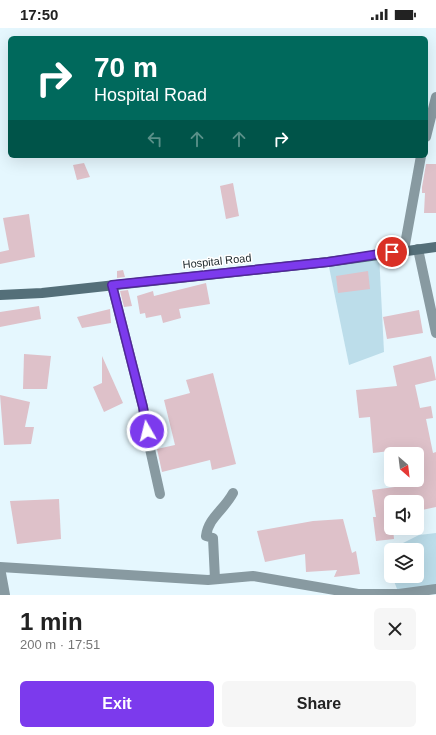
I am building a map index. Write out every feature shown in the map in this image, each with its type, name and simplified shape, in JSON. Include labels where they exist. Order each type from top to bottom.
[{"type":"street","points":[[428,129],[436,98]]},
{"type":"street","points":[[404,250],[421,158]]},
{"type":"street","name":"Hospital Road","points":[[0,295],[42,293],[328,262],[404,250],[436,247]]},
{"type":"street","points":[[418,249],[436,333]]},
{"type":"street","points":[[112,285],[143,407],[148,440],[160,494]]},
{"type":"street","points":[[215,579],[213,538],[206,536],[207,525],[227,504],[233,493]]},
{"type":"street","points":[[5,595],[0,567],[208,580],[253,576],[358,594],[399,594],[436,589]]},
{"type":"shaded area","points":[[379,254],[384,352],[349,365],[328,262]]},
{"type":"shaded area","points":[[436,533],[436,589],[399,594],[395,583],[424,583],[424,543],[403,543],[419,535]]},
{"type":"building","points":[[84,163],[90,177],[77,180],[73,165]]},
{"type":"building","points":[[426,164],[436,164],[436,213],[424,213],[425,193],[422,193],[422,187]]},
{"type":"building","points":[[233,183],[239,216],[226,219],[220,186]]},
{"type":"building","points":[[29,214],[35,257],[0,264],[0,252],[9,250],[3,218]]},
{"type":"building","points":[[123,270],[125,277],[117,278],[117,271]]},
{"type":"building","points":[[368,271],[370,289],[338,293],[336,276]]},
{"type":"building","points":[[206,283],[210,304],[179,309],[181,318],[163,323],[161,315],[146,318],[145,313],[140,314],[137,296],[153,291],[154,296]]},
{"type":"building","points":[[128,290],[132,306],[124,307],[120,291]]},
{"type":"building","points":[[39,306],[41,319],[0,327],[0,312]]},
{"type":"building","points":[[110,309],[111,323],[82,328],[77,317]]},
{"type":"building","points":[[419,310],[423,333],[387,339],[383,317]]},
{"type":"building","points":[[24,354],[51,356],[47,389],[23,389]]},
{"type":"building","points":[[102,356],[123,403],[104,412],[93,387],[102,383]]},
{"type":"building","points":[[431,356],[436,380],[415,385],[420,408],[431,406],[433,418],[426,419],[433,453],[436,452],[436,507],[424,510],[424,495],[384,495],[384,535],[394,535],[394,539],[376,541],[373,517],[376,517],[372,490],[394,487],[424,487],[424,447],[384,447],[384,452],[373,453],[370,417],[359,418],[356,390],[397,386],[393,366]]},
{"type":"building","points":[[213,373],[236,464],[212,470],[210,460],[162,472],[157,449],[175,445],[164,400],[190,393],[186,380]]},
{"type":"building","points":[[0,395],[30,402],[25,427],[34,427],[31,444],[4,445]]},
{"type":"building","points":[[59,499],[61,539],[17,544],[10,501]]},
{"type":"building","points":[[343,519],[352,553],[356,551],[360,574],[334,577],[337,570],[306,572],[305,554],[265,562],[257,531],[313,521]]},
{"type":"route","points":[[147,431],[143,407],[112,285],[328,262],[392,252]]}]
